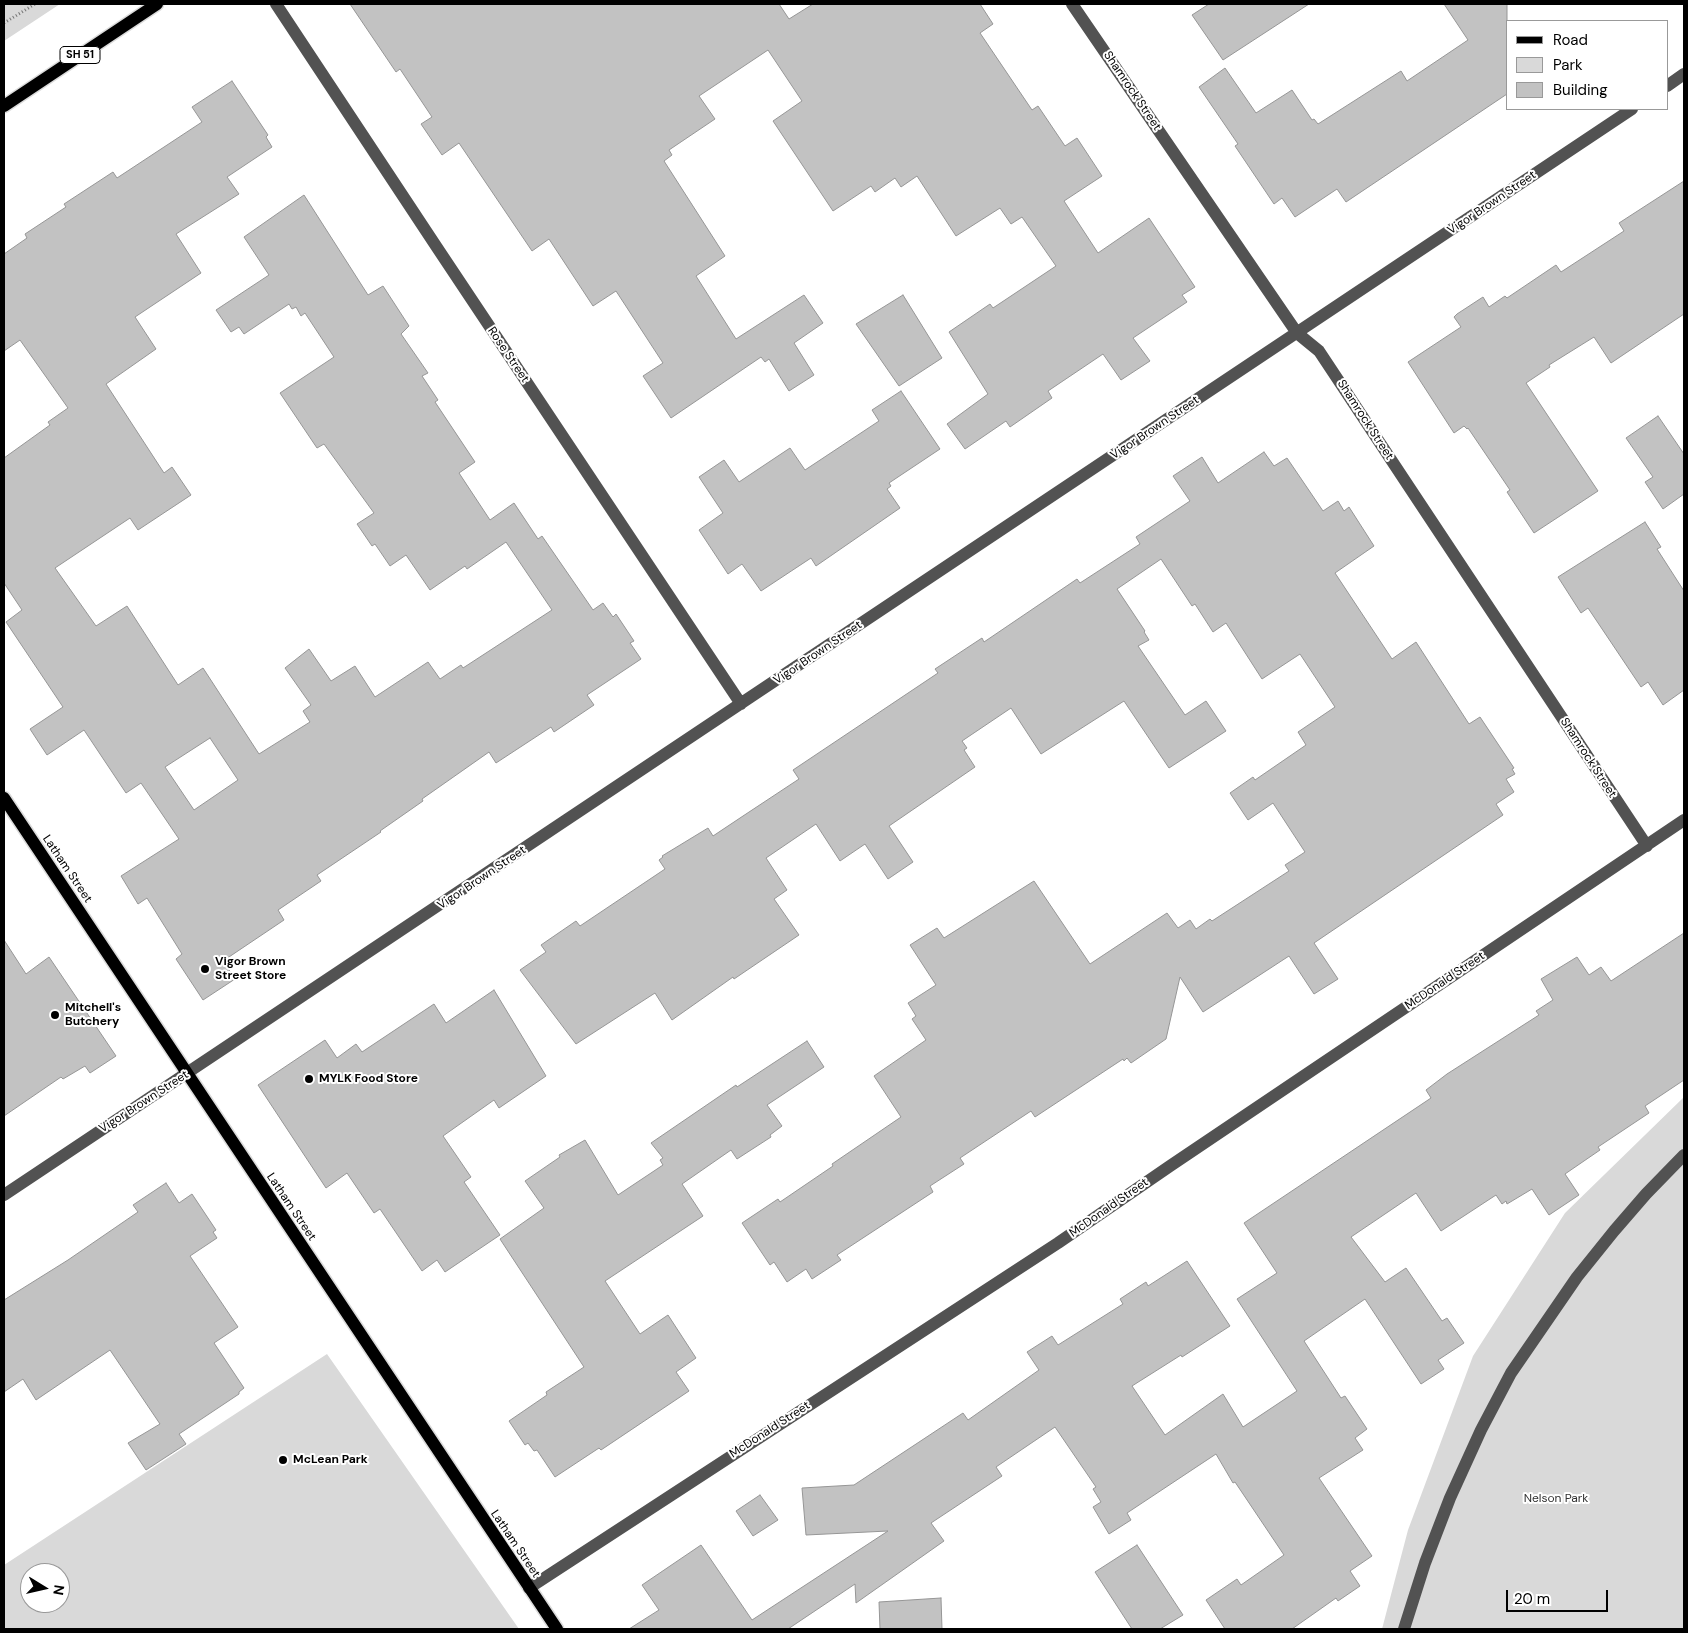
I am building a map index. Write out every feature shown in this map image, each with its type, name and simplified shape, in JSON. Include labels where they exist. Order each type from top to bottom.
[{"type":"main road","name":"SH 51","points":[[4,106],[157,4]]},
{"type":"main road","name":"Latham Street","points":[[4,798],[557,1629]]},
{"type":"street","name":"Rose Street","points":[[276,4],[741,704]]},
{"type":"street","name":"Shamrock Street","points":[[1072,4],[1297,333],[1319,351],[1646,846]]},
{"type":"street","points":[[1668,85],[1684,74]]},
{"type":"street","name":"Vigor Brown Street","points":[[4,1195],[1631,110]]},
{"type":"street","name":"McDonald Street","points":[[529,1588],[1058,1242],[1684,820]]},
{"type":"street","points":[[1404,1629],[1425,1563],[1450,1498],[1481,1430],[1511,1373],[1577,1277],[1614,1230],[1684,1155]]},
{"type":"path","points":[[4,23],[35,4]]},
{"type":"green space","points":[[4,4],[60,4],[4,41]]},
{"type":"green space","name":"Nelson Park","points":[[1684,1097],[1684,1629],[1382,1629],[1408,1530],[1473,1356],[1565,1213]]},
{"type":"green space","name":"McLean Park","points":[[327,1354],[519,1629],[4,1629],[4,1565]]},
{"type":"building","points":[[350,4],[779,4],[789,19],[813,4],[980,4],[993,24],[980,33],[1032,110],[1038,106],[1065,146],[1077,138],[1102,176],[1064,201],[1098,253],[1149,218],[1195,287],[1182,295],[1187,302],[1133,338],[1150,361],[1121,380],[1103,354],[1048,391],[1052,398],[1010,427],[1006,421],[965,449],[947,424],[988,394],[949,332],[990,304],[993,308],[1056,266],[1022,217],[1011,224],[1000,208],[956,236],[917,176],[901,187],[895,178],[875,192],[871,186],[833,211],[773,121],[802,101],[768,50],[699,96],[715,119],[669,150],[672,155],[664,161],[725,256],[696,276],[736,339],[804,295],[823,323],[794,343],[814,375],[789,391],[769,359],[765,362],[761,357],[671,418],[643,376],[663,363],[616,291],[593,306],[549,239],[532,251],[459,143],[442,155],[421,124],[432,117],[400,69],[396,72]]},
{"type":"building","points":[[1209,4],[1309,4],[1223,60],[1192,15]]},
{"type":"building","points":[[1444,4],[1507,4],[1506,95],[1346,202],[1337,189],[1295,217],[1282,198],[1274,204],[1235,146],[1238,144],[1199,87],[1225,68],[1256,113],[1292,90],[1312,120],[1314,119],[1318,124],[1401,71],[1407,81],[1468,40]]},
{"type":"building","points":[[232,81],[268,135],[266,137],[272,147],[227,177],[239,194],[176,234],[201,273],[135,317],[156,349],[106,384],[164,473],[172,467],[191,495],[138,530],[130,518],[55,568],[96,626],[127,606],[178,685],[203,668],[259,754],[310,722],[303,711],[311,705],[285,668],[309,649],[331,681],[355,666],[375,697],[428,662],[440,679],[461,665],[463,668],[552,610],[506,542],[467,569],[465,566],[430,590],[406,555],[390,566],[375,544],[372,546],[357,524],[374,513],[324,444],[317,448],[280,393],[334,357],[305,313],[301,316],[296,307],[292,309],[289,304],[244,334],[239,327],[231,332],[216,310],[269,275],[244,237],[304,195],[368,295],[383,286],[409,326],[401,334],[428,373],[422,376],[438,400],[435,402],[475,462],[459,473],[490,520],[514,503],[538,539],[542,536],[593,610],[603,603],[613,617],[616,614],[634,641],[630,643],[641,659],[587,695],[594,705],[554,732],[551,727],[496,763],[489,752],[422,799],[423,801],[381,832],[317,875],[321,881],[278,910],[284,920],[223,961],[235,979],[203,1000],[176,959],[182,954],[147,898],[138,904],[121,876],[179,839],[141,783],[126,793],[84,730],[47,755],[30,729],[63,707],[6,622],[22,610],[4,583],[4,458],[50,425],[48,422],[68,408],[20,340],[4,351],[4,254],[27,238],[25,234],[66,207],[64,204],[113,172],[117,178],[202,122],[192,107]],"holes":[[[210,738],[238,780],[194,810],[165,767]]]},
{"type":"building","points":[[1684,181],[1684,314],[1611,363],[1594,337],[1549,365],[1550,367],[1526,383],[1598,491],[1534,533],[1507,492],[1510,490],[1468,428],[1464,426],[1454,433],[1408,362],[1461,327],[1454,317],[1457,314],[1483,297],[1489,307],[1505,296],[1507,298],[1556,265],[1561,272],[1624,231],[1619,223]]},
{"type":"building","points":[[903,295],[942,358],[899,386],[856,324]]},
{"type":"building","points":[[901,391],[940,449],[889,483],[891,486],[887,489],[900,508],[816,566],[811,558],[761,591],[742,564],[728,574],[699,530],[723,513],[699,477],[724,460],[739,482],[790,448],[805,470],[879,421],[872,410]]},
{"type":"building","points":[[1658,416],[1684,454],[1684,494],[1663,509],[1645,482],[1653,477],[1626,438]]},
{"type":"building","points":[[1264,452],[1274,466],[1287,458],[1323,511],[1338,501],[1344,511],[1349,507],[1374,546],[1335,573],[1392,659],[1416,642],[1469,724],[1480,717],[1514,768],[1512,769],[1515,774],[1506,779],[1514,792],[1496,804],[1503,815],[1314,943],[1338,979],[1314,994],[1289,956],[1203,1012],[1180,977],[1166,1039],[1131,1063],[1127,1058],[1124,1061],[1123,1059],[1035,1117],[1031,1111],[960,1158],[964,1164],[930,1186],[933,1192],[837,1255],[841,1260],[812,1279],[806,1269],[787,1282],[774,1262],[770,1265],[742,1223],[778,1199],[780,1202],[901,1117],[874,1076],[926,1040],[912,1019],[916,1016],[908,1003],[936,985],[910,945],[937,928],[944,938],[1034,881],[1090,964],[1167,913],[1178,928],[1190,920],[1196,929],[1210,919],[1212,921],[1289,871],[1285,865],[1305,852],[1273,803],[1248,820],[1230,793],[1253,777],[1255,780],[1306,745],[1298,732],[1335,707],[1300,654],[1262,679],[1226,623],[1213,632],[1195,604],[1192,606],[1161,559],[1117,589],[1149,640],[1138,646],[1185,715],[1206,701],[1226,731],[1169,768],[1124,701],[1041,754],[1011,708],[962,741],[967,748],[964,750],[975,767],[889,826],[913,862],[888,879],[865,844],[840,861],[816,824],[766,858],[787,890],[774,899],[799,935],[734,979],[733,977],[672,1020],[655,993],[576,1044],[520,970],[546,952],[541,945],[576,921],[580,926],[665,869],[659,860],[662,856],[708,828],[713,836],[799,779],[793,770],[938,673],[935,669],[982,638],[984,642],[1077,579],[1080,583],[1140,544],[1136,537],[1190,501],[1173,476],[1202,457],[1218,483]]},
{"type":"building","points":[[1645,522],[1661,547],[1657,549],[1684,591],[1684,690],[1663,705],[1648,682],[1641,687],[1588,608],[1581,613],[1558,577]]},
{"type":"building","points":[[1684,933],[1684,1080],[1645,1106],[1649,1113],[1598,1147],[1600,1150],[1565,1174],[1579,1195],[1549,1215],[1532,1189],[1507,1204],[1506,1201],[1502,1204],[1496,1195],[1441,1231],[1416,1193],[1351,1237],[1385,1282],[1406,1268],[1442,1321],[1447,1318],[1464,1343],[1438,1360],[1444,1369],[1421,1384],[1365,1299],[1304,1341],[1341,1398],[1345,1396],[1367,1429],[1355,1438],[1363,1450],[1319,1478],[1372,1556],[1350,1571],[1360,1586],[1338,1601],[1336,1598],[1292,1629],[1225,1629],[1206,1600],[1237,1579],[1241,1585],[1284,1555],[1235,1482],[1233,1483],[1216,1454],[1127,1513],[1131,1520],[1109,1534],[1093,1507],[1101,1502],[1093,1489],[1096,1487],[1055,1427],[996,1467],[1002,1476],[931,1523],[944,1541],[856,1603],[855,1584],[788,1629],[629,1629],[659,1610],[642,1585],[701,1545],[752,1620],[888,1531],[806,1535],[802,1488],[854,1485],[963,1413],[968,1420],[1039,1370],[1027,1352],[1052,1336],[1058,1345],[1123,1304],[1120,1299],[1146,1282],[1148,1286],[1187,1261],[1230,1326],[1132,1386],[1165,1435],[1223,1394],[1243,1427],[1297,1391],[1237,1299],[1277,1273],[1244,1223],[1431,1098],[1426,1090],[1447,1074],[1539,1015],[1536,1011],[1553,1000],[1541,979],[1577,957],[1589,975],[1601,967],[1611,981]]},
{"type":"building","name":"Mitchell's Butchery","points":[[4,940],[26,974],[49,957],[116,1056],[90,1073],[85,1066],[63,1079],[61,1077],[4,1116]]},
{"type":"building","points":[[494,990],[546,1076],[499,1108],[494,1100],[443,1136],[471,1177],[464,1182],[500,1235],[445,1272],[437,1260],[422,1271],[380,1209],[374,1213],[347,1173],[326,1188],[258,1085],[325,1040],[337,1058],[356,1044],[362,1052],[434,1004],[446,1023]]},
{"type":"building","points":[[807,1041],[824,1067],[767,1105],[782,1126],[770,1135],[771,1137],[737,1159],[731,1150],[682,1184],[703,1216],[605,1281],[640,1334],[668,1315],[696,1358],[676,1372],[689,1391],[601,1450],[599,1448],[555,1477],[537,1450],[534,1451],[528,1443],[525,1445],[509,1421],[547,1395],[546,1392],[584,1367],[500,1239],[544,1208],[525,1181],[560,1157],[559,1155],[585,1140],[618,1195],[663,1165],[660,1160],[663,1158],[651,1143],[736,1085],[737,1087]]},
{"type":"building","points":[[166,1183],[179,1203],[192,1194],[216,1230],[213,1232],[217,1238],[190,1256],[238,1327],[214,1343],[244,1388],[239,1394],[179,1434],[186,1444],[146,1470],[128,1443],[160,1424],[110,1350],[36,1400],[23,1379],[4,1392],[4,1300],[68,1260],[138,1212],[133,1205]]},
{"type":"building","points":[[760,1495],[778,1520],[753,1536],[736,1511]]},
{"type":"building","points":[[1137,1545],[1183,1615],[1160,1629],[1132,1629],[1095,1572]]},
{"type":"building","points":[[941,1598],[942,1629],[880,1629],[879,1602]]},
{"type":"place","name":"Vigor Brown Street Store","points":[[205,969]]},
{"type":"place","name":"Mitchell's Butchery","points":[[55,1015]]},
{"type":"place","name":"MYLK Food Store","points":[[309,1079]]},
{"type":"place","name":"McLean Park","points":[[283,1460]]}]
